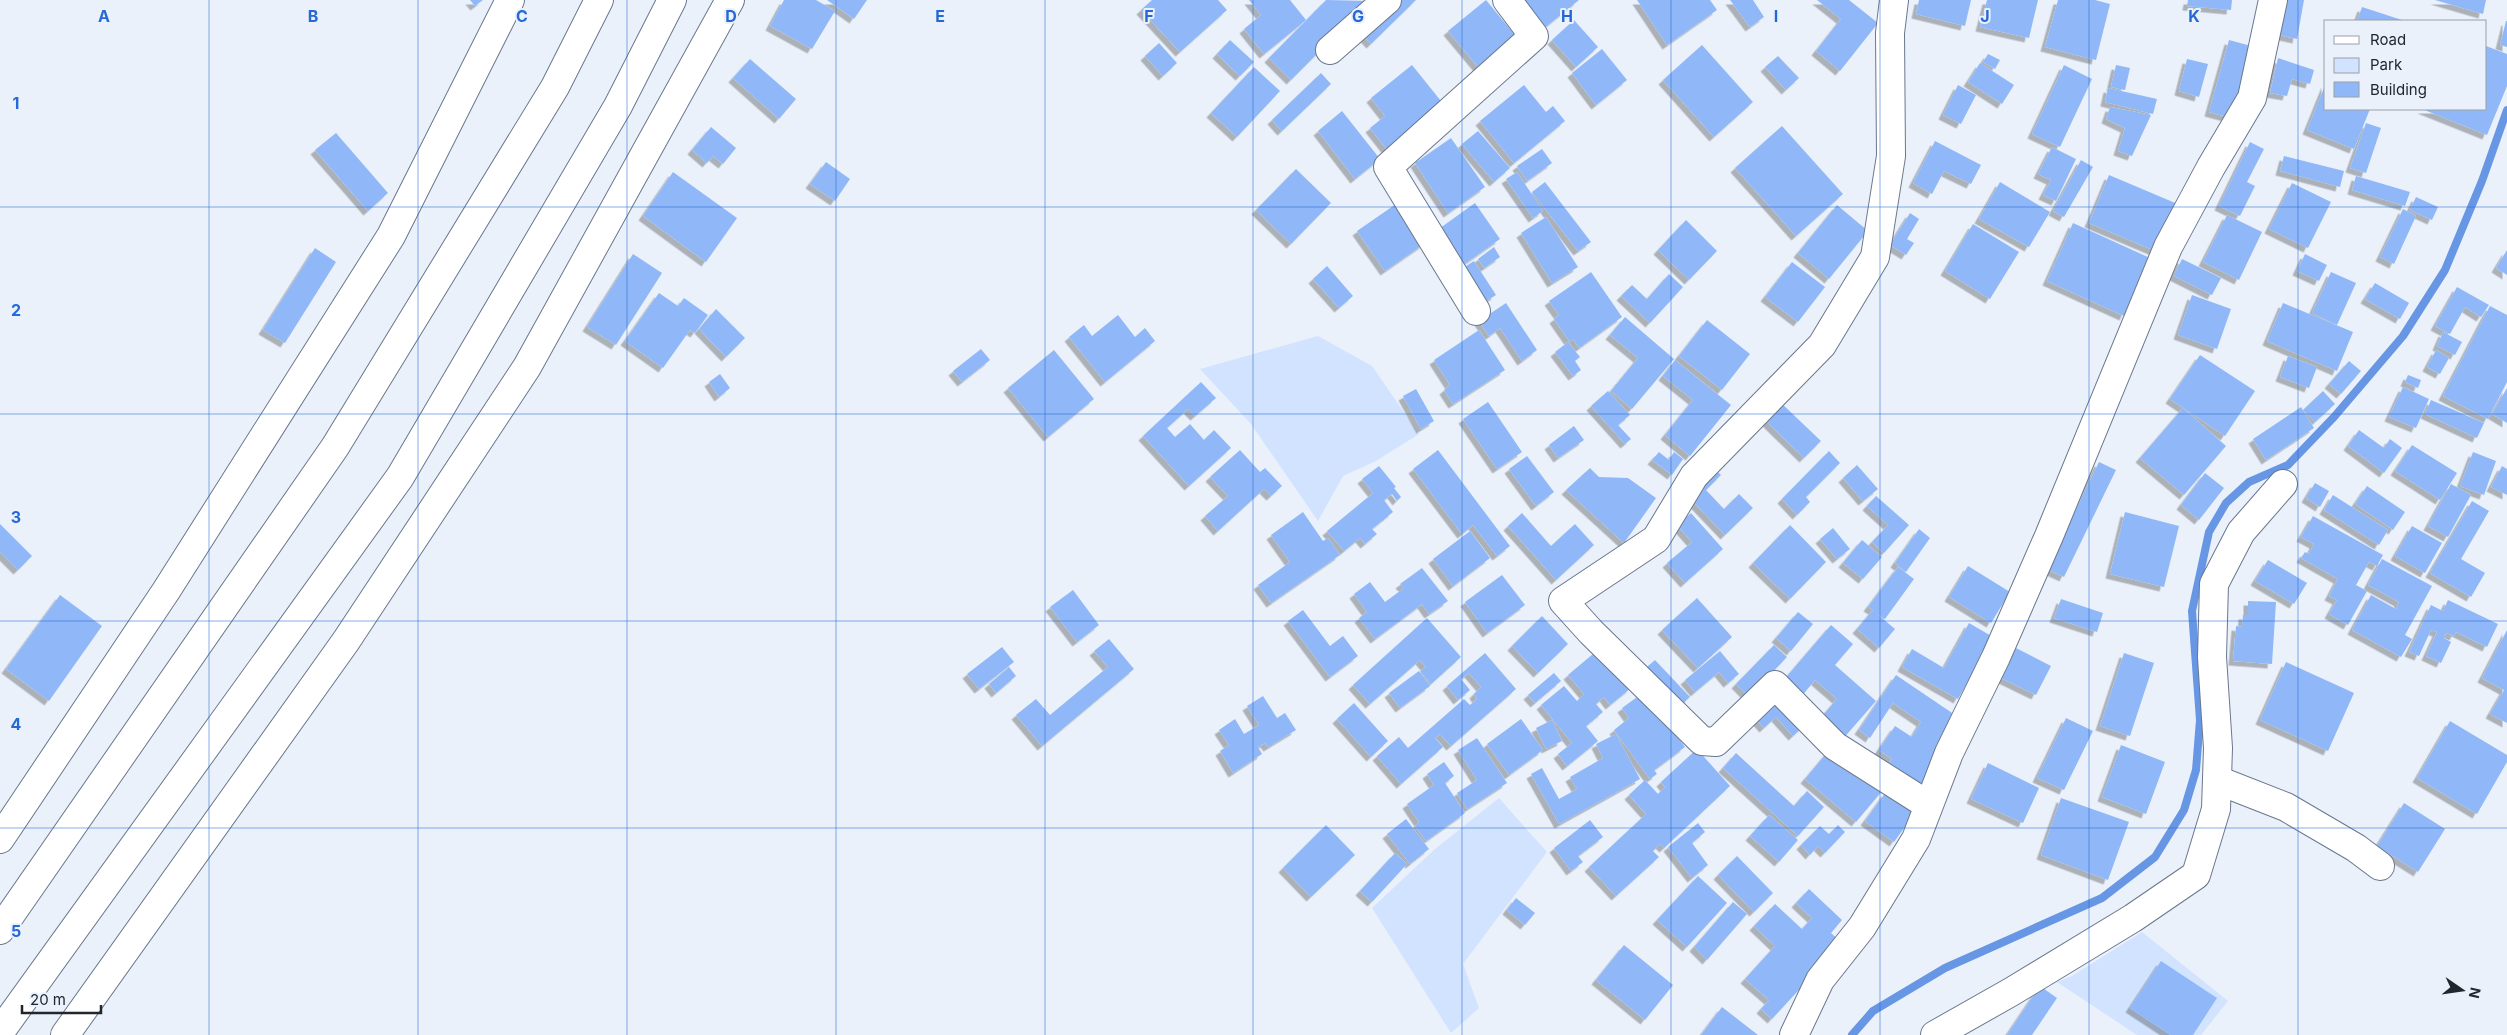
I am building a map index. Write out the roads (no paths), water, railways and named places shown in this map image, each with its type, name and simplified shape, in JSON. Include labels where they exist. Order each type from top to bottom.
[{"type":"street","points":[[0,838],[166,591],[390,236],[510,0]]},
{"type":"street","points":[[0,930],[335,447],[554,87],[599,0]]},
{"type":"street","points":[[0,1032],[400,477],[618,106],[672,0]]},
{"type":"street","points":[[65,1035],[346,641],[527,367],[730,0]]},
{"type":"street","points":[[1330,50],[1387,0]]},
{"type":"street","points":[[1476,311],[1388,167],[1534,36],[1507,0]]},
{"type":"street","points":[[1894,0],[1890,34],[1891,156],[1874,257],[1822,345],[1694,476],[1656,539],[1563,601],[1591,632],[1702,741],[1716,742],[1775,685],[1835,746],[1928,805]]},
{"type":"street","points":[[1794,1035],[1820,980],[1862,926],[1916,839],[1948,753],[1996,658],[2049,536],[2168,247],[2211,167],[2252,98],[2273,0]]},
{"type":"street","points":[[1935,1035],[2011,992],[2133,918],[2196,875],[2216,809],[2218,748],[2212,657],[2214,584],[2240,532],[2283,484]]},
{"type":"street","points":[[2217,780],[2286,807],[2356,848],[2380,866]]},
{"type":"waterway","points":[[1852,1035],[1873,1011],[1945,968],[2102,898],[2155,857],[2184,810],[2196,770],[2200,720],[2192,611],[2209,532],[2226,503],[2249,482],[2288,465],[2334,417],[2403,336],[2445,270],[2482,181],[2507,110]]}]
